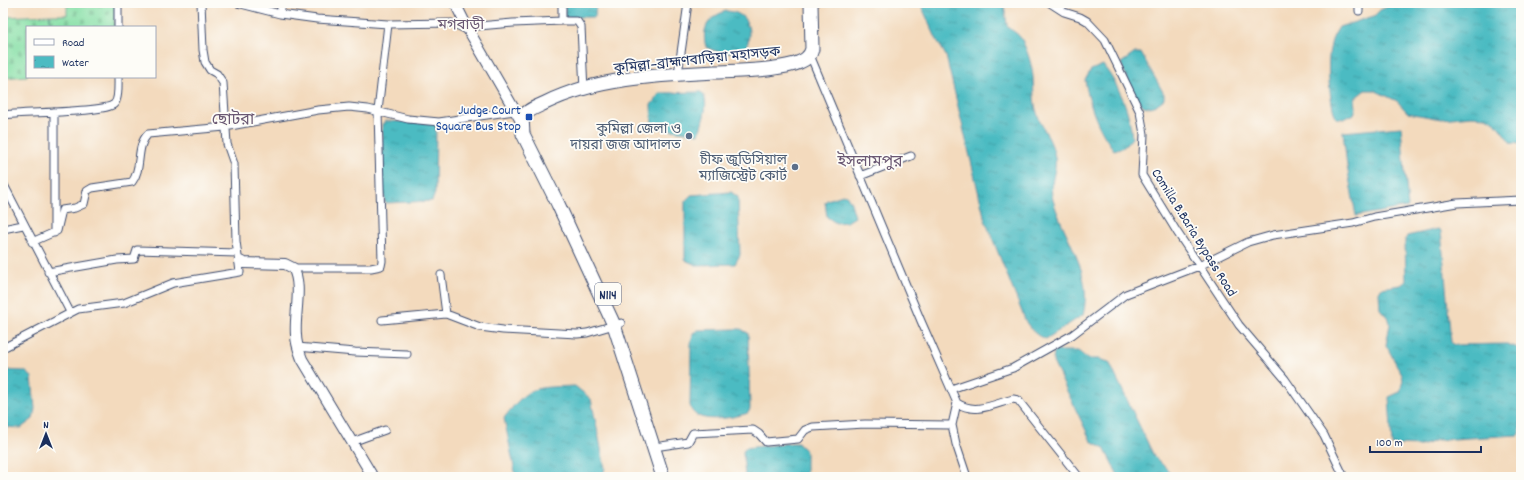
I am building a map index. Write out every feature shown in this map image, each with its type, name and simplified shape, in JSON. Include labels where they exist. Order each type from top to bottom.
[{"type":"highway","points":[[810,55],[813,40],[811,3]]},
{"type":"highway","name":"কুমিল্লা–ব্রাহ্মণবাড়িয়া মহাসড়ক","points":[[518,116],[523,116],[530,110],[549,101],[584,90],[631,80],[678,74],[784,66],[804,61],[810,55]]},
{"type":"highway","name":"N114","points":[[518,116],[531,131],[547,173],[617,324],[661,446],[670,477]]},
{"type":"highway","name":"N114","points":[[617,324],[663,477]]},
{"type":"street","points":[[118,3],[118,26]]},
{"type":"street","points":[[202,3],[204,57],[207,67],[217,74],[223,83],[227,148],[234,164],[240,272]]},
{"type":"street","points":[[237,3],[280,14],[317,19],[388,24],[452,23],[468,29],[513,23],[562,21],[577,22],[581,27],[584,90]]},
{"type":"street","points":[[280,14],[282,3]]},
{"type":"street","points":[[562,3],[562,21]]},
{"type":"street","points":[[678,74],[688,3]]},
{"type":"street","name":"Comilla B.Baria Bypass Road","points":[[1050,3],[1064,12],[1087,21],[1105,40],[1140,112],[1144,134],[1142,175],[1199,266],[1239,325],[1285,379],[1309,412],[1324,435],[1344,477]]},
{"type":"street","points":[[452,23],[457,7]]},
{"type":"street","points":[[32,242],[54,233],[59,226],[62,210],[75,208],[84,204],[87,190],[132,182],[136,176],[143,138],[148,134],[225,127],[318,110],[360,107],[408,119],[439,122],[518,116],[457,7]]},
{"type":"street","points":[[48,272],[117,260],[134,259],[137,250],[238,257],[258,263],[285,264],[293,268],[371,268],[381,266],[382,254],[378,111],[388,24]]},
{"type":"street","points":[[810,55],[957,403],[963,407],[978,408],[1013,399],[1018,400],[1078,477]]},
{"type":"street","points":[[3,115],[54,112],[114,105],[116,100],[118,78]]},
{"type":"street","points":[[54,112],[54,233]]},
{"type":"street","points":[[860,176],[910,156]]},
{"type":"street","points":[[3,183],[23,225],[70,312]]},
{"type":"street","points":[[951,389],[1013,368],[1072,335],[1126,294],[1199,266],[1248,242],[1273,235],[1353,223],[1374,217],[1457,202],[1521,200]]},
{"type":"street","points":[[3,229],[23,225]]},
{"type":"street","points":[[3,348],[78,309],[124,303],[173,283],[240,272],[258,263]]},
{"type":"street","points":[[293,268],[297,279],[297,347],[302,359],[373,477]]},
{"type":"street","points":[[441,275],[446,314]]},
{"type":"street","points":[[382,320],[446,314],[469,324],[503,330],[576,334],[587,333],[617,324]]},
{"type":"street","points":[[297,347],[356,352],[407,354]]},
{"type":"street","points":[[957,403],[952,425],[956,444],[967,477]]},
{"type":"street","points":[[661,446],[688,442],[693,434],[707,432],[753,430],[766,442],[798,439],[805,430],[813,427],[865,424],[952,425]]},
{"type":"street","points":[[352,442],[384,430]]},
{"type":"green space","points":[[67,3],[115,3],[114,26],[50,26],[50,15],[67,15]]},
{"type":"green space","points":[[50,15],[50,26],[26,26],[26,76],[3,78],[3,17]]},
{"type":"water","points":[[565,3],[596,3],[595,17],[565,17]]},
{"type":"water","points":[[920,3],[1005,3],[1007,25],[1021,38],[1027,50],[1031,64],[1036,108],[1039,119],[1054,152],[1055,169],[1051,189],[1053,200],[1081,270],[1085,300],[1083,315],[1046,339],[1034,333],[1026,322],[985,220],[946,56]]},
{"type":"water","points":[[1396,3],[1521,3],[1521,144],[1511,143],[1495,122],[1486,117],[1471,116],[1441,119],[1408,113],[1397,101],[1374,90],[1365,90],[1355,98],[1356,108],[1354,114],[1344,119],[1336,118],[1329,81],[1329,52],[1334,35],[1339,27],[1374,16],[1380,10]]},
{"type":"water","points":[[726,11],[739,15],[744,18],[747,23],[749,35],[746,49],[736,52],[726,52],[716,51],[706,47],[704,35],[707,24],[710,20]]},
{"type":"water","points":[[1135,53],[1141,53],[1164,94],[1164,99],[1153,106],[1144,106],[1138,100],[1121,63]]},
{"type":"water","points":[[1103,65],[1109,73],[1123,100],[1131,128],[1132,138],[1124,147],[1114,150],[1103,134],[1095,117],[1085,80],[1091,70]]},
{"type":"water","points":[[701,92],[704,96],[706,106],[699,134],[652,127],[651,105],[660,93]]},
{"type":"water","points":[[385,121],[434,123],[436,125],[435,193],[432,201],[385,203],[382,179],[382,124]]},
{"type":"water","points":[[1401,127],[1408,207],[1356,216],[1347,166],[1343,132]]},
{"type":"water","points":[[731,192],[738,197],[740,255],[735,264],[696,265],[685,260],[685,201],[691,195]]},
{"type":"water","points":[[846,194],[851,203],[855,217],[847,222],[836,223],[827,217],[825,202]]},
{"type":"water","points":[[1438,229],[1441,231],[1451,342],[1454,345],[1507,344],[1521,349],[1520,434],[1437,440],[1421,446],[1392,445],[1389,397],[1400,392],[1403,380],[1402,375],[1386,345],[1390,324],[1389,319],[1380,309],[1379,293],[1381,288],[1401,285],[1406,281],[1405,241],[1407,236]]},
{"type":"water","points":[[741,329],[748,333],[750,409],[748,413],[733,417],[714,419],[698,416],[692,412],[690,405],[691,344],[693,333],[698,330]]},
{"type":"water","points":[[1054,351],[1078,351],[1088,359],[1098,359],[1109,362],[1154,456],[1175,477],[1119,477],[1104,448],[1091,441],[1053,362]]},
{"type":"water","points":[[3,370],[25,371],[32,377],[35,409],[33,419],[21,428],[3,427]]},
{"type":"water","points":[[575,386],[591,399],[605,468],[602,477],[516,477],[504,418],[527,393],[541,388]]},
{"type":"water","points":[[798,443],[806,451],[806,477],[745,477],[743,452],[745,448]]},
{"type":"place","name":"Judge Court Square Bus Stop","points":[[529,117]]},
{"type":"place","name":"কুমিল্লা জেলা ও দায়রা জজ আদালত","points":[[689,136]]},
{"type":"place","name":"চীফ জুডিসিয়াল ম্যাজিস্ট্রেট কোর্ট","points":[[795,167]]},
{"type":"district","name":"মগবাড়ী","points":[[461,24]]},
{"type":"district","name":"ছোটরা","points":[[233,118]]},
{"type":"district","name":"ইসলামপুর","points":[[870,160]]}]
